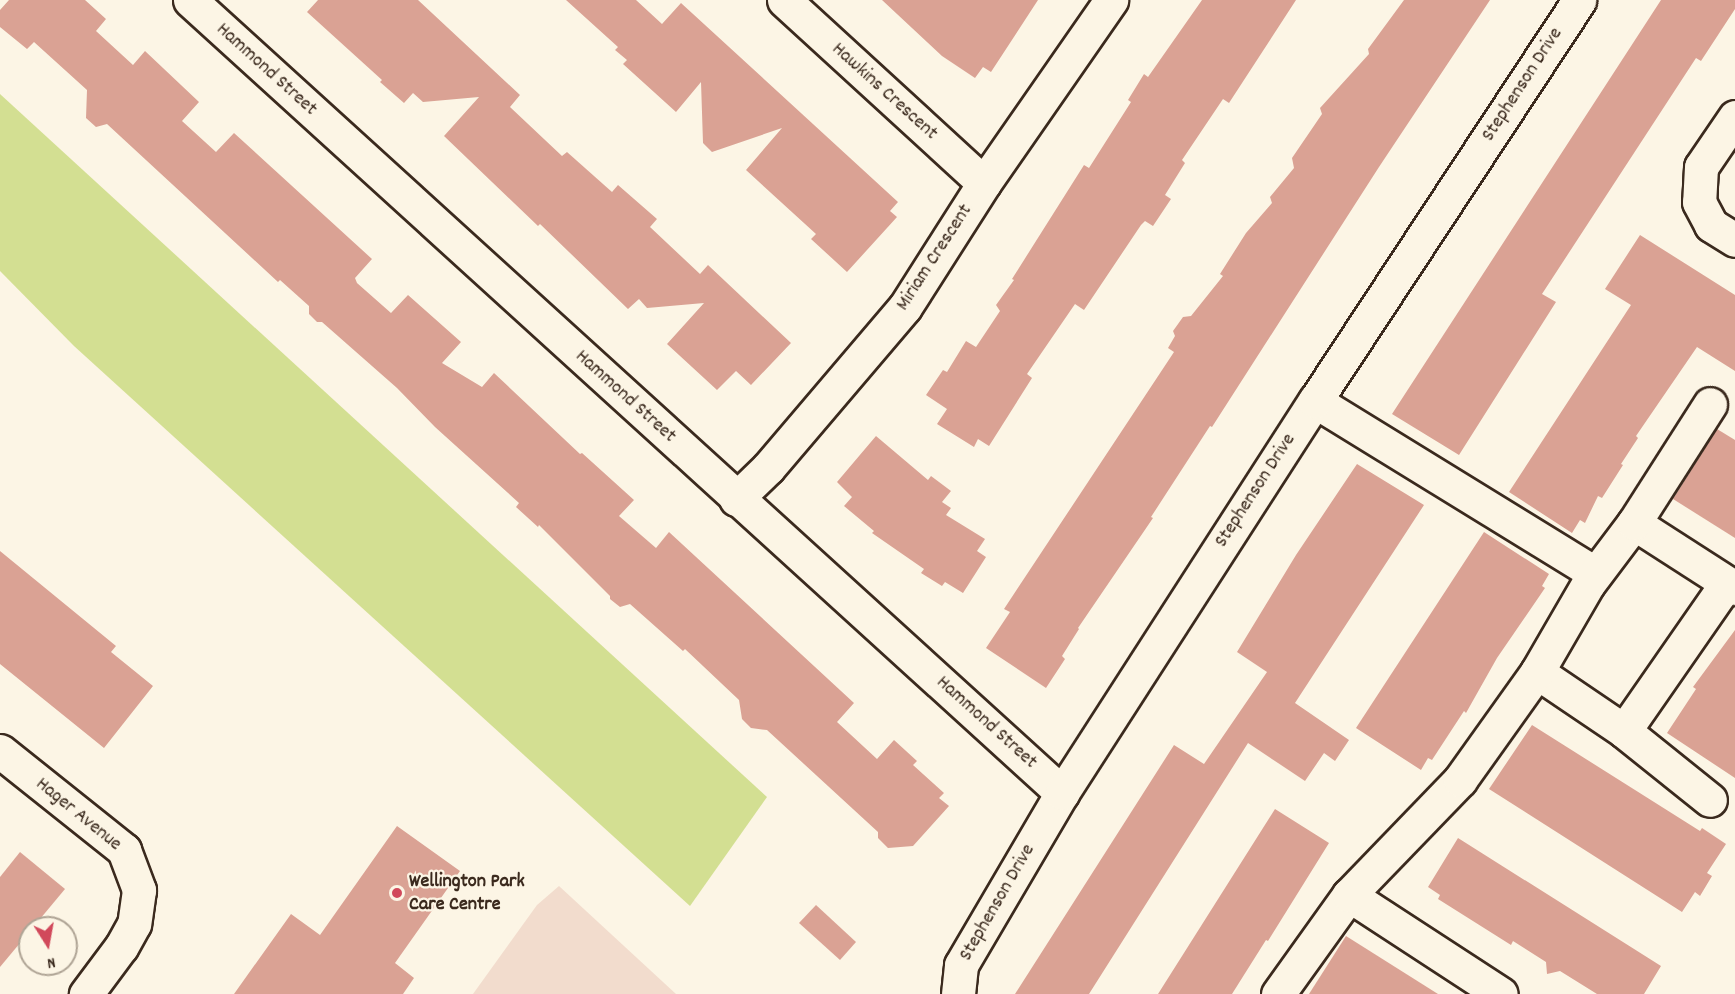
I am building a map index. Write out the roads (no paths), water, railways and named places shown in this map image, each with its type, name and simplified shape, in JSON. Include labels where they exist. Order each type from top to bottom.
[{"type":"street","name":"Hammond Street","points":[[190,0],[736,499],[1062,792]]},
{"type":"street","name":"Hawkins Crescent","points":[[784,0],[984,183]]},
{"type":"street","name":"Miriam Crescent","points":[[736,499],[768,468],[905,307],[984,183],[1111,0]]},
{"type":"street","name":"Stephenson Drive","points":[[960,980],[1062,792],[1315,401],[1579,0]]},
{"type":"street","points":[[1735,117],[1701,167],[1699,202],[1712,225],[1735,240]]},
{"type":"street","points":[[1315,401],[1595,573]]},
{"type":"street","points":[[1278,994],[1349,896],[1460,780],[1537,672],[1595,573],[1634,523],[1710,404]]},
{"type":"street","points":[[1624,731],[1731,585],[1634,523]]},
{"type":"street","points":[[1537,672],[1624,731],[1710,800]]},
{"type":"street","name":"Hager Avenue","points":[[0,751],[124,850],[139,890],[134,924],[121,947],[87,994]]},
{"type":"street","points":[[1349,896],[1501,994]]},
{"type":"place","name":"Wellington Park Care Centre","points":[[397,893]]}]
